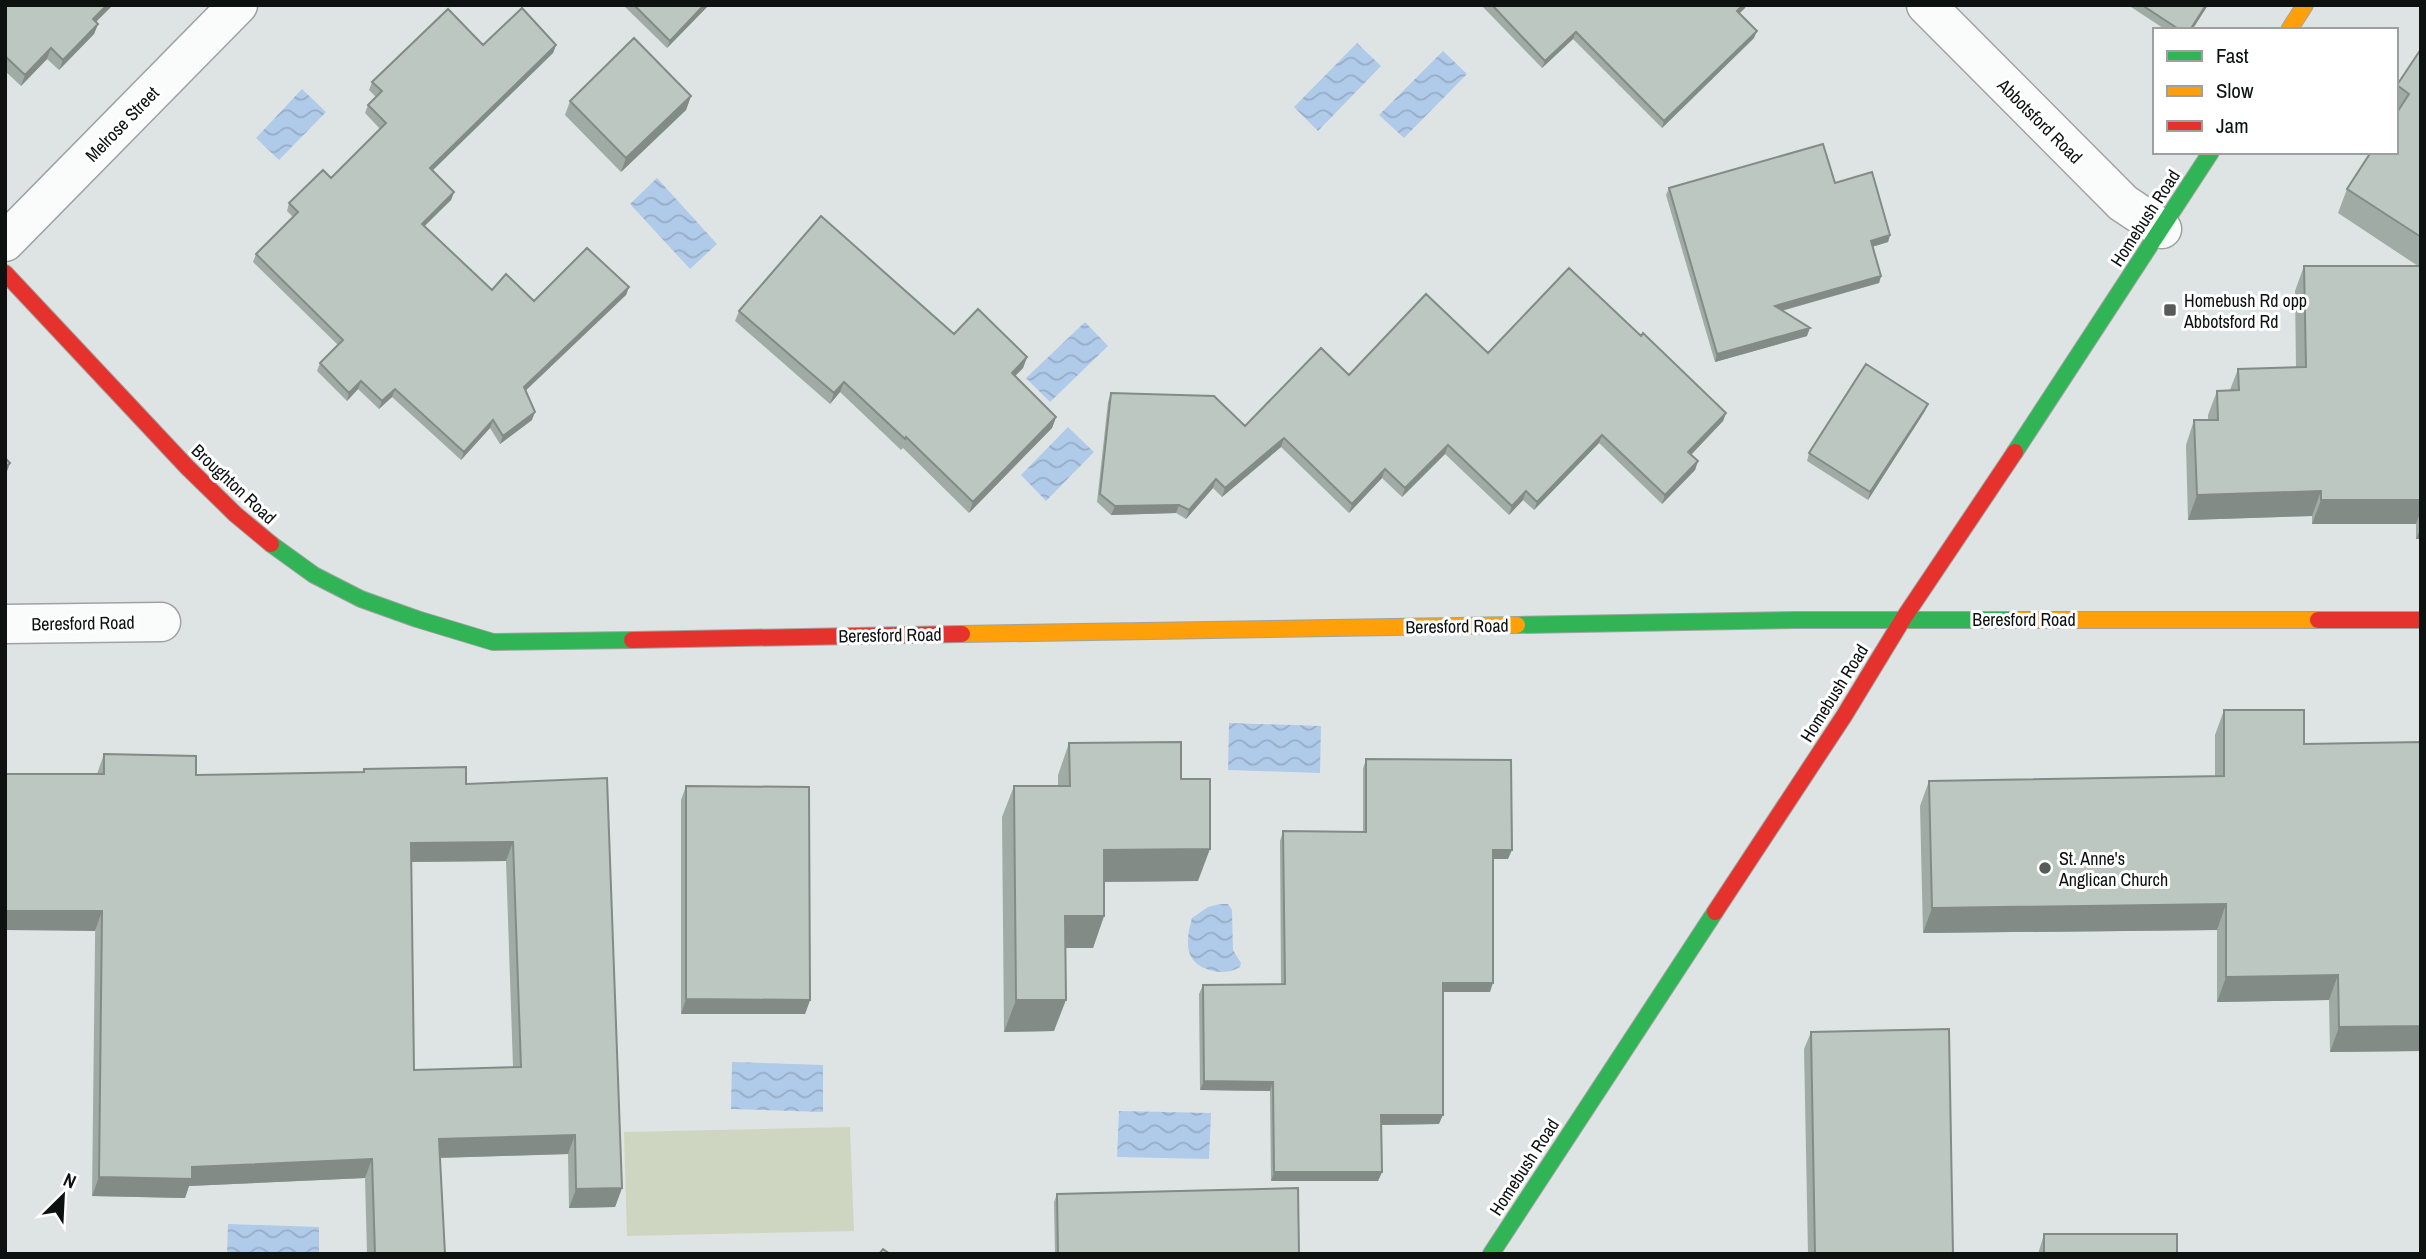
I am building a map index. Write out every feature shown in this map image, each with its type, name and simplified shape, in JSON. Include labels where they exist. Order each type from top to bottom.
[{"type":"main road","points":[[2290,28],[2305,5]]},
{"type":"main road","name":"Homebush Road","points":[[1491,1254],[1844,716],[1903,619],[2210,154]]},
{"type":"main road","name":"Broughton Road","points":[[5,273],[205,487],[250,528],[300,565],[342,591],[493,642]]},
{"type":"main road","name":"Beresford Road","points":[[493,642],[1903,619],[2421,620]]},
{"type":"street","name":"Melrose Street","points":[[5,242],[238,5]]},
{"type":"street","name":"Abbotsford Road","points":[[1926,5],[2123,203],[2162,229]]},
{"type":"street","name":"Beresford Road","points":[[5,624],[161,622]]},
{"type":"green space","points":[[850,1127],[854,1231],[627,1236],[624,1132]]},
{"type":"water","points":[[1357,43],[1381,66],[1318,131],[1294,107]]},
{"type":"water","points":[[1443,51],[1467,74],[1404,138],[1379,115]]},
{"type":"water","points":[[302,89],[326,112],[279,160],[256,138]]},
{"type":"water","points":[[657,178],[717,244],[690,269],[630,204]]},
{"type":"water","points":[[1085,322],[1108,346],[1050,402],[1026,378]]},
{"type":"water","points":[[1068,427],[1094,452],[1046,501],[1021,475]]},
{"type":"water","points":[[1229,723],[1321,726],[1320,773],[1228,770]]},
{"type":"water","points":[[1228,904],[1232,910],[1233,950],[1241,963],[1237,969],[1224,972],[1203,968],[1196,963],[1188,944],[1192,918],[1208,907]]},
{"type":"water","points":[[732,1062],[823,1065],[823,1112],[731,1109]]},
{"type":"water","points":[[1119,1111],[1211,1113],[1209,1159],[1117,1157]]},
{"type":"water","points":[[228,1224],[319,1227],[319,1254],[227,1254]]},
{"type":"building","points":[[5,5],[107,5],[93,19],[98,24],[63,60],[51,48],[25,75],[5,56]]},
{"type":"building","points":[[634,5],[704,5],[670,41]]},
{"type":"building","points":[[1492,5],[1743,5],[1737,11],[1757,31],[1664,121],[1576,32],[1545,61]]},
{"type":"building","points":[[2142,5],[2206,5],[2191,28],[2177,28]]},
{"type":"building","points":[[522,8],[556,45],[430,168],[454,192],[422,224],[492,290],[506,274],[534,301],[587,248],[629,287],[524,387],[535,412],[503,436],[493,420],[464,452],[395,389],[382,401],[361,381],[349,393],[320,363],[343,340],[256,254],[298,212],[289,203],[323,170],[331,178],[386,123],[368,105],[382,91],[372,82],[448,9],[483,45]]},
{"type":"building","points":[[634,38],[691,96],[626,158],[570,101]]},
{"type":"building","points":[[2421,49],[2421,237],[2347,189],[2370,154],[2398,154],[2398,111],[2409,94],[2398,84]]},
{"type":"building","points":[[1823,144],[1835,183],[1872,172],[1890,235],[1871,241],[1881,276],[1775,306],[1810,328],[1717,354],[1669,188]]},
{"type":"building","points":[[821,216],[954,334],[978,309],[1027,357],[1012,373],[1056,417],[973,502],[844,382],[834,393],[739,311]]},
{"type":"building","points":[[2304,266],[2421,266],[2421,500],[2321,500],[2321,491],[2197,495],[2194,420],[2218,420],[2217,391],[2239,390],[2238,369],[2306,367]]},
{"type":"building","points":[[1569,268],[1641,336],[1643,333],[1726,413],[1688,452],[1698,461],[1665,495],[1602,435],[1537,502],[1526,491],[1512,506],[1448,445],[1405,488],[1385,469],[1352,504],[1284,438],[1225,488],[1216,479],[1189,510],[1179,505],[1115,506],[1100,494],[1111,393],[1214,396],[1245,426],[1321,348],[1349,375],[1426,294],[1488,353]]},
{"type":"building","points":[[1866,364],[1928,404],[1870,492],[1809,453]]},
{"type":"building","points":[[2224,710],[2304,710],[2304,744],[2421,742],[2421,1026],[2339,1027],[2338,975],[2226,977],[2226,904],[1932,908],[1929,781],[2224,776]]},
{"type":"building","points":[[1181,742],[1181,779],[1210,779],[1210,849],[1104,850],[1104,916],[1065,916],[1066,1000],[1016,1000],[1014,786],[1070,786],[1069,743]]},
{"type":"building","points":[[104,754],[196,756],[196,775],[466,767],[466,784],[607,778],[622,1188],[576,1189],[575,1135],[439,1139],[445,1254],[375,1254],[372,1159],[192,1167],[192,1179],[99,1177],[102,911],[5,911],[5,774],[104,774]],"holes":[[[513,842],[521,1067],[414,1070],[411,843]]]},
{"type":"building","points":[[1366,759],[1511,760],[1512,850],[1493,850],[1493,983],[1443,983],[1443,1115],[1381,1115],[1382,1172],[1274,1172],[1273,1082],[1204,1081],[1203,985],[1285,984],[1283,831],[1366,832]]},
{"type":"building","points":[[686,786],[809,787],[810,1000],[686,999]]},
{"type":"building","points":[[1949,1029],[1953,1254],[1815,1254],[1811,1032]]},
{"type":"building","points":[[1298,1188],[1299,1254],[1058,1254],[1057,1194]]},
{"type":"building","points":[[2044,1234],[2177,1234],[2177,1254],[2044,1254]]},
{"type":"traffic: fast","points":[[2015,452],[2210,154]]},
{"type":"traffic: fast","points":[[271,544],[314,575],[361,599],[493,642],[632,640]]},
{"type":"traffic: fast","points":[[1517,625],[1796,620],[2017,620]]},
{"type":"traffic: fast","points":[[1491,1254],[1715,912]]},
{"type":"traffic: slow","points":[[2290,28],[2305,5]]},
{"type":"traffic: slow","points":[[2017,620],[2318,620]]},
{"type":"traffic: slow","points":[[962,634],[1517,625]]},
{"type":"traffic: jam","points":[[5,273],[187,467],[235,514],[271,544]]},
{"type":"traffic: jam","points":[[1715,912],[1844,716],[1903,619],[2015,452]]},
{"type":"traffic: jam","points":[[2318,620],[2421,620]]},
{"type":"traffic: jam","points":[[632,640],[962,634]]},
{"type":"place","name":"Homebush Rd opp Abbotsford Rd","points":[[2170,310]]},
{"type":"place","name":"St. Anne's Anglican Church","points":[[2045,868]]}]
